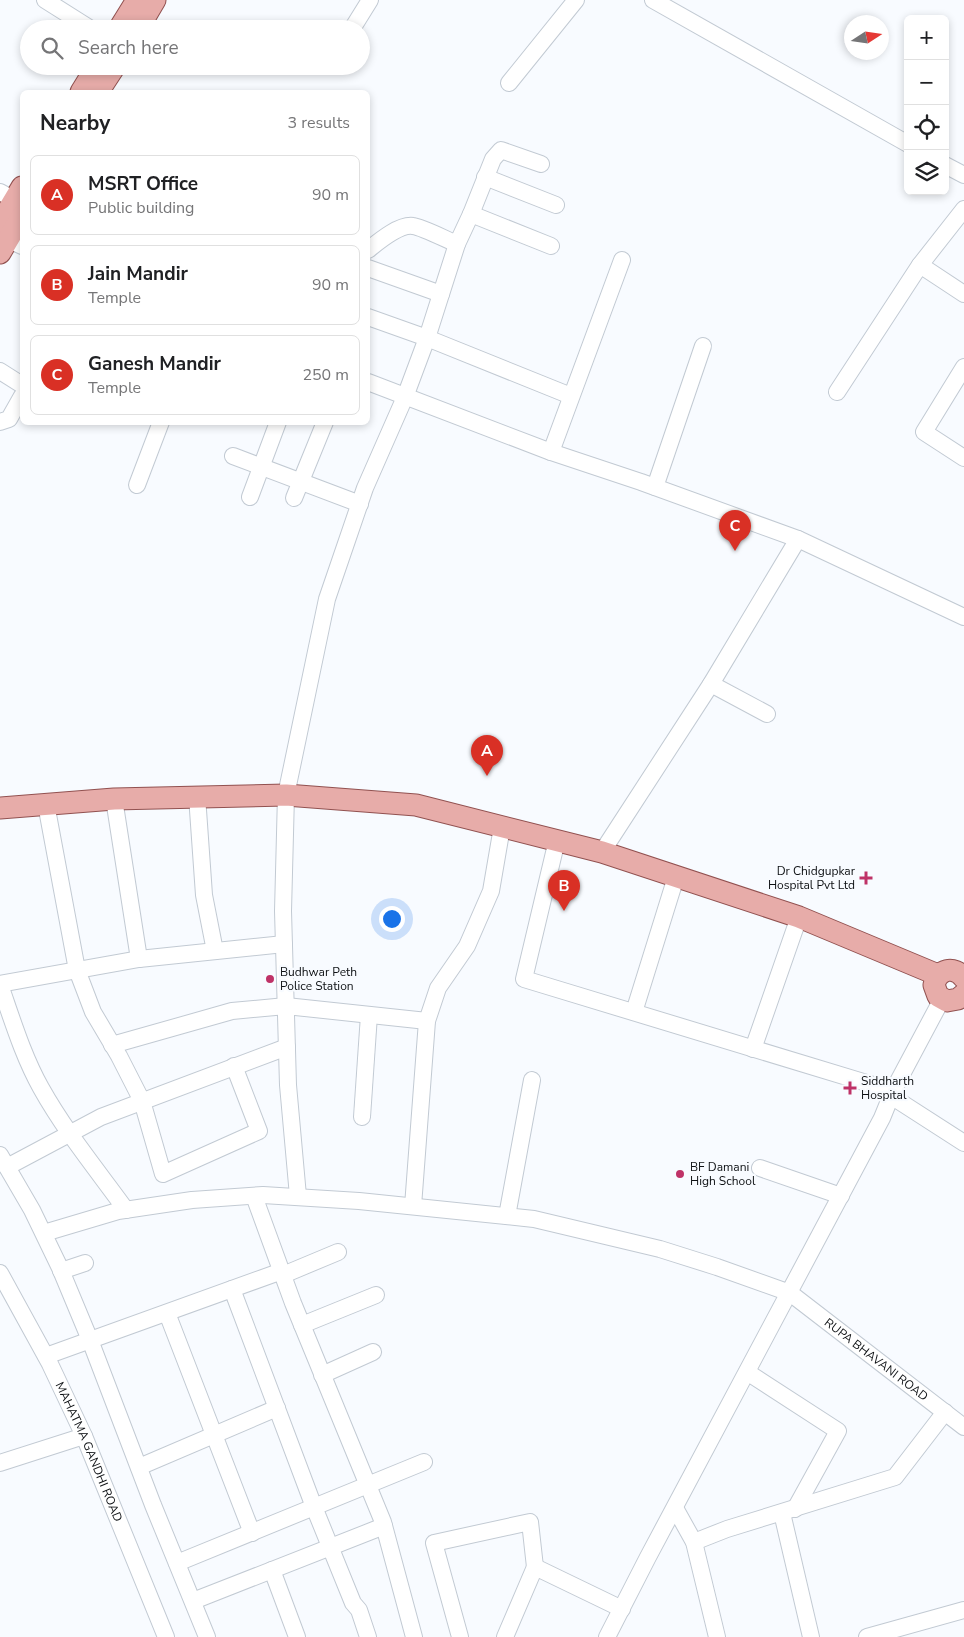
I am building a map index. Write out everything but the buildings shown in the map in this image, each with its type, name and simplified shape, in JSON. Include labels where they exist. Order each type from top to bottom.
[{"type":"main road","points":[[125,20],[137,0]]},
{"type":"main road","points":[[143,20],[155,0]]},
{"type":"main road","points":[[81,90],[91,75]]},
{"type":"main road","points":[[99,90],[108,75]]},
{"type":"main road","points":[[6,240],[16,200]]},
{"type":"main road","points":[[0,808],[114,799],[286,795],[416,805],[602,852],[799,917],[957,984]]},
{"type":"street","points":[[45,0],[77,20]]},
{"type":"street","points":[[358,20],[370,0]]},
{"type":"street","points":[[509,83],[576,0]]},
{"type":"street","points":[[653,0],[904,142]]},
{"type":"street","points":[[298,1196],[288,1085],[283,911],[286,795],[327,599],[360,504],[405,397],[427,338],[458,244],[472,214],[493,159],[501,150],[541,164]]},
{"type":"street","points":[[949,167],[964,175]]},
{"type":"street","points":[[485,177],[556,205]]},
{"type":"street","points":[[837,392],[920,265],[964,209]]},
{"type":"street","points":[[472,214],[551,246]]},
{"type":"street","points":[[370,248],[383,238],[402,228],[413,226],[458,244]]},
{"type":"street","points":[[550,452],[622,260]]},
{"type":"street","points":[[920,265],[964,294]]},
{"type":"street","points":[[370,269],[441,294]]},
{"type":"street","points":[[370,318],[427,338],[571,396]]},
{"type":"street","points":[[655,487],[703,346]]},
{"type":"street","points":[[964,367],[924,432],[964,458]]},
{"type":"street","points":[[0,371],[20,383]]},
{"type":"street","points":[[370,383],[550,452],[655,487],[798,539],[964,617]]},
{"type":"street","points":[[0,422],[9,419],[20,400]]},
{"type":"street","points":[[137,485],[160,425]]},
{"type":"street","points":[[250,497],[277,425]]},
{"type":"street","points":[[294,498],[324,425]]},
{"type":"street","points":[[233,456],[360,504]]},
{"type":"street","points":[[602,852],[711,684],[798,539]]},
{"type":"street","points":[[711,684],[767,714]]},
{"type":"street","points":[[198,796],[204,895],[215,951]]},
{"type":"street","points":[[114,799],[139,959]]},
{"type":"street","points":[[46,804],[77,970],[93,1012],[142,1101],[163,1174],[259,1131],[234,1066]]},
{"type":"street","points":[[413,1206],[426,1021],[438,988],[467,946],[491,892],[502,827]]},
{"type":"street","points":[[556,840],[524,978],[753,1048],[892,1094],[964,1143]]},
{"type":"street","points":[[634,1012],[676,877]]},
{"type":"street","points":[[753,1048],[799,917]]},
{"type":"street","points":[[126,1210],[41,1087],[18,1036],[0,984],[139,959],[284,944]]},
{"type":"street","points":[[607,1637],[882,1118],[892,1094],[957,984]]},
{"type":"street","points":[[112,1045],[232,1011],[286,1006],[426,1021]]},
{"type":"street","points":[[362,1117],[369,1015]]},
{"type":"street","points":[[207,1637],[61,1271],[44,1233],[3,1161],[71,1133],[100,1117],[287,1047]]},
{"type":"street","points":[[507,1216],[532,1080]]},
{"type":"street","points":[[760,1168],[841,1196]]},
{"type":"street","points":[[254,1196],[302,1325],[384,1526],[414,1637]]},
{"type":"street","name":"RUPA BHAVANI ROAD","points":[[44,1233],[126,1210],[192,1200],[254,1196],[298,1196],[534,1219],[652,1247],[717,1267],[790,1293],[964,1427]]},
{"type":"street","points":[[46,1356],[338,1252]]},
{"type":"street","points":[[61,1271],[85,1263]]},
{"type":"street","name":"MAHATMA GANDHI ROAD","points":[[0,1273],[46,1356],[84,1436],[166,1637]]},
{"type":"street","points":[[232,1289],[330,1548],[352,1603],[359,1610],[368,1637]]},
{"type":"street","points":[[302,1325],[376,1295]]},
{"type":"street","points":[[167,1313],[252,1532]]},
{"type":"street","points":[[322,1374],[373,1352]]},
{"type":"street","points":[[747,1372],[838,1431],[789,1511],[811,1637]]},
{"type":"street","points":[[139,1468],[277,1408]]},
{"type":"street","points":[[694,1542],[727,1529],[895,1477],[945,1412]]},
{"type":"street","points":[[0,1463],[84,1436]]},
{"type":"street","points":[[177,1563],[424,1462]]},
{"type":"street","points":[[675,1508],[694,1542],[717,1637]]},
{"type":"street","points":[[460,1637],[434,1543],[530,1522],[535,1567],[505,1637]]},
{"type":"street","points":[[193,1601],[384,1526]]},
{"type":"street","points":[[535,1567],[622,1609]]},
{"type":"street","points":[[272,1570],[297,1637]]},
{"type":"street","points":[[867,1637],[964,1610]]},
{"type":"place","name":"Ganesh Mandir","points":[[735,551]]},
{"type":"place","name":"MSRT Office","points":[[487,776]]},
{"type":"place","name":"Dr Chidgupkar Hospital Pvt Ltd","points":[[866,878]]},
{"type":"place","name":"Jain Mandir","points":[[564,911]]},
{"type":"place","name":"Budhwar Peth Police Station","points":[[270,979]]},
{"type":"place","name":"Siddharth Hospital","points":[[850,1088]]},
{"type":"place","name":"BF Damani High School","points":[[680,1174]]}]
